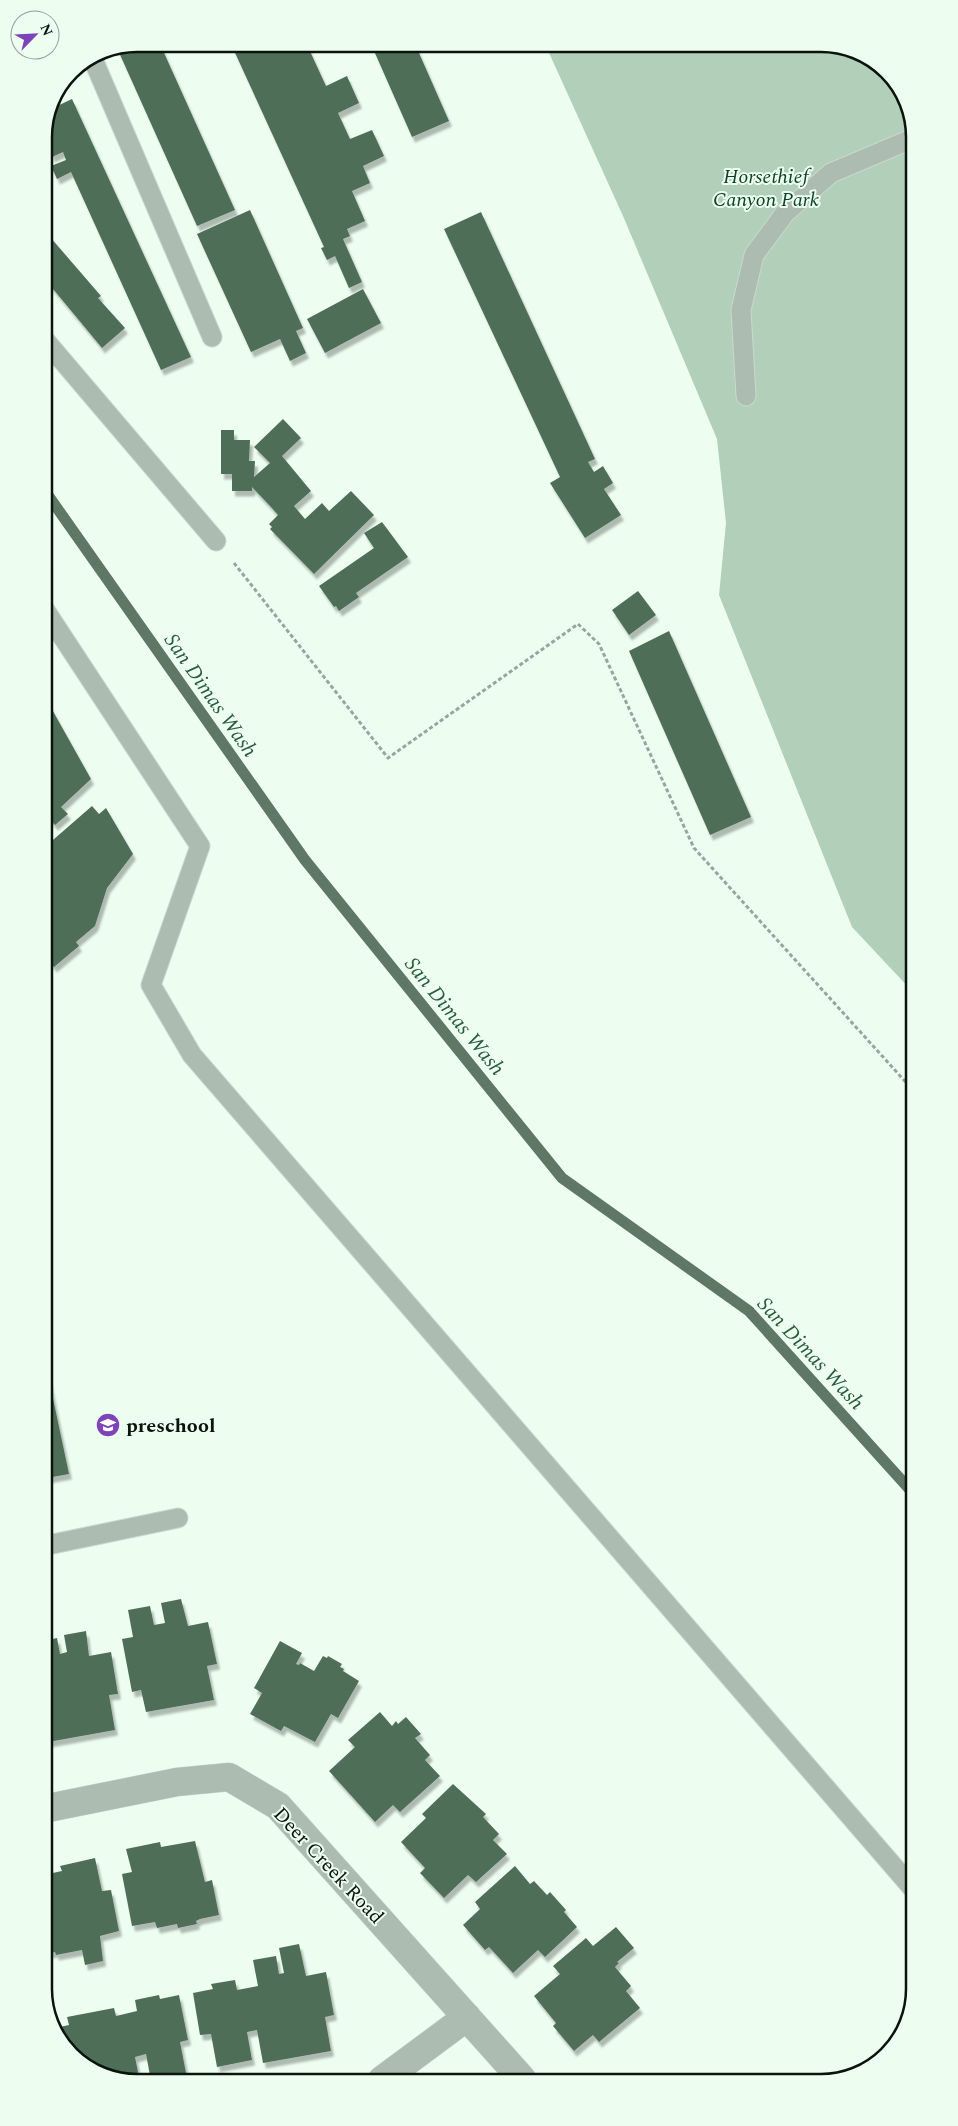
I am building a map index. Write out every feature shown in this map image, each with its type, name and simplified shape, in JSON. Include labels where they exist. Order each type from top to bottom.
[{"type":"street","name":"Deer Creek Road","points":[[52,1807],[177,1782],[229,1777],[278,1806],[517,2074]]},
{"type":"street","points":[[391,2073],[467,2017]]},
{"type":"lane","points":[[95,64],[212,337]]},
{"type":"lane","points":[[746,396],[741,310],[754,254],[785,214],[831,173],[906,141]]},
{"type":"lane","points":[[53,349],[216,540]]},
{"type":"lane","points":[[53,622],[200,846],[151,985],[192,1055],[906,1881]]},
{"type":"lane","points":[[52,1545],[178,1518]]},
{"type":"path","points":[[216,540],[388,758],[578,624],[599,644],[694,848],[906,1082]]},
{"type":"green space","name":"Horsethief Canyon Park","points":[[549,53],[826,53],[842,55],[863,64],[881,77],[897,100],[901,110],[906,138],[906,985],[852,927],[719,595],[726,523],[717,439],[623,216]]},
{"type":"building","points":[[164,52],[235,210],[197,226],[120,54]]},
{"type":"building","points":[[235,52],[310,52],[326,86],[347,76],[359,103],[338,113],[350,139],[372,130],[384,156],[363,166],[370,183],[352,191],[365,221],[347,229],[350,236],[343,239],[362,282],[349,288],[335,256],[327,260],[321,248],[324,247]]},
{"type":"building","points":[[375,52],[419,52],[449,121],[412,137]]},
{"type":"building","points":[[72,99],[191,357],[161,370],[71,172],[57,179],[53,165],[66,160],[63,152],[53,157],[53,132],[55,116],[59,105]]},
{"type":"building","points":[[250,210],[303,328],[296,331],[306,353],[290,361],[280,339],[251,352],[197,234]]},
{"type":"building","points":[[481,212],[595,459],[588,462],[594,472],[603,466],[613,483],[604,489],[621,515],[585,538],[550,483],[560,477],[444,229]]},
{"type":"building","points":[[53,240],[101,296],[98,298],[125,328],[102,348],[53,289]]},
{"type":"building","points":[[363,289],[381,323],[325,353],[307,319]]},
{"type":"building","points":[[283,419],[301,438],[282,456],[311,491],[294,506],[305,519],[322,503],[329,511],[351,491],[374,515],[314,574],[270,529],[272,527],[269,524],[278,515],[271,507],[252,487],[252,491],[232,491],[232,474],[221,474],[221,430],[234,430],[234,440],[250,440],[249,461],[255,461],[254,477],[270,463],[254,447]]},
{"type":"building","points":[[382,522],[408,557],[356,593],[359,597],[339,611],[319,586],[374,548],[364,533]]},
{"type":"building","points":[[638,591],[656,615],[629,635],[612,610]]},
{"type":"building","points":[[669,631],[751,817],[710,835],[629,651]]},
{"type":"building","points":[[53,711],[91,779],[61,807],[68,814],[55,825],[53,822]]},
{"type":"building","points":[[92,806],[99,814],[106,808],[133,854],[107,888],[95,926],[76,942],[79,946],[54,967],[53,965],[53,840]]},
{"type":"building","points":[[52,1395],[69,1474],[52,1477]]},
{"type":"building","points":[[181,1599],[188,1626],[208,1622],[217,1664],[207,1666],[214,1700],[146,1712],[141,1690],[132,1692],[122,1639],[133,1637],[128,1610],[150,1606],[154,1625],[165,1623],[161,1603]]},
{"type":"building","points":[[86,1631],[89,1656],[111,1652],[118,1694],[109,1695],[115,1730],[52,1741],[52,1639],[57,1638],[60,1654],[67,1652],[64,1635]]},
{"type":"building","points":[[280,1641],[302,1653],[296,1664],[299,1665],[300,1663],[314,1671],[323,1656],[327,1658],[328,1656],[342,1664],[340,1667],[344,1669],[343,1671],[359,1681],[338,1718],[331,1714],[315,1742],[284,1726],[281,1731],[250,1714],[262,1693],[254,1688]]},
{"type":"building","points":[[380,1712],[392,1726],[396,1721],[398,1724],[406,1717],[421,1734],[415,1738],[430,1755],[425,1760],[440,1776],[400,1812],[393,1805],[375,1822],[329,1771],[355,1747],[348,1740]]},
{"type":"building","points":[[453,1784],[486,1814],[483,1817],[499,1834],[493,1840],[507,1854],[476,1882],[468,1875],[444,1898],[420,1873],[425,1868],[401,1842],[426,1818],[422,1814]]},
{"type":"building","points":[[195,1841],[205,1882],[212,1880],[219,1915],[200,1919],[196,1921],[197,1924],[178,1928],[177,1924],[157,1928],[155,1922],[132,1926],[122,1874],[132,1872],[126,1849],[160,1842],[161,1847]]},
{"type":"building","points":[[95,1858],[102,1891],[111,1890],[119,1931],[100,1936],[103,1961],[85,1965],[82,1950],[56,1955],[55,1952],[52,1952],[52,1873],[62,1871],[60,1866]]},
{"type":"building","points":[[515,1866],[530,1884],[534,1881],[547,1895],[550,1892],[566,1910],[564,1912],[577,1927],[545,1957],[538,1950],[513,1973],[489,1947],[485,1950],[463,1925],[480,1909],[475,1902]]},
{"type":"building","points":[[616,1927],[634,1948],[617,1962],[619,1963],[615,1967],[631,1986],[626,1991],[640,2008],[599,2042],[593,2035],[574,2051],[553,2026],[556,2023],[534,1996],[560,1974],[553,1966],[586,1938],[593,1946]]},
{"type":"building","points":[[299,1944],[306,1976],[326,1972],[334,2015],[325,2017],[331,2051],[263,2063],[257,2030],[247,2032],[252,2060],[217,2067],[211,2034],[200,2035],[193,1993],[213,1989],[211,1984],[235,1980],[237,1990],[258,1986],[253,1960],[276,1956],[279,1974],[284,1973],[279,1948]]},
{"type":"building","points":[[159,1995],[160,1999],[179,1995],[188,2040],[180,2042],[186,2073],[150,2073],[146,2054],[135,2057],[138,2073],[110,2069],[86,2056],[67,2036],[61,2027],[69,2025],[67,2017],[114,2008],[116,2016],[137,2011],[135,2000]]},
{"type":"waterway","name":"San Dimas Wash","points":[[53,502],[305,860],[562,1178],[749,1311],[906,1485]]},
{"type":"place","name":"preschool","points":[[108,1425]]}]
